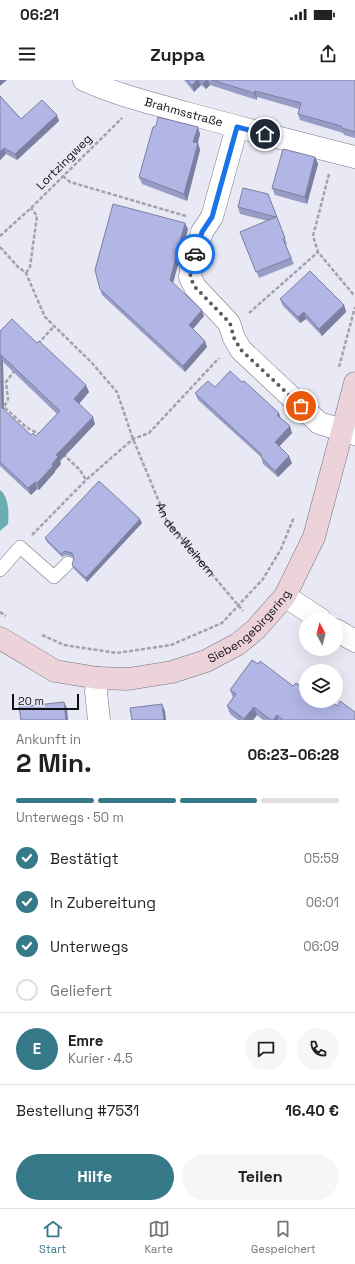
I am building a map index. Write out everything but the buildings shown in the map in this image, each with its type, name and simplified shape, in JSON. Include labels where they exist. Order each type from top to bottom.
[{"type":"street","name":"Brahmsstraße","points":[[84,80],[110,91],[140,100],[355,158]]},
{"type":"street","points":[[237,127],[212,217],[202,232],[190,277],[195,287],[230,323],[234,338],[241,350],[319,423],[348,432]]},
{"type":"street","name":"Siebengebirgsring","points":[[0,638],[55,671],[98,678],[128,679],[172,672],[206,661],[238,644],[256,629],[285,596],[314,537],[348,432],[346,378]]},
{"type":"street","points":[[285,596],[309,612]]},
{"type":"street","points":[[343,634],[355,641]]},
{"type":"street","points":[[98,678],[96,692],[99,720]]},
{"type":"lane","points":[[0,570],[20,547],[54,578],[68,563]]},
{"type":"path","name":"Lortzingweg","points":[[0,236],[31,208],[140,100]]},
{"type":"path","points":[[334,152],[313,236],[318,252],[355,295]]},
{"type":"path","points":[[63,176],[70,182],[208,222]]},
{"type":"path","points":[[26,273],[30,267],[37,216],[31,208]]},
{"type":"path","name":"An den Weihern","points":[[0,247],[18,267],[26,273],[45,318],[90,362],[117,392],[133,440],[167,521],[239,605],[256,629]]},
{"type":"path","points":[[346,378],[355,307]]},
{"type":"path","points":[[37,346],[54,326]]},
{"type":"path","points":[[18,367],[6,382],[8,399],[4,407],[26,427],[43,437]]},
{"type":"path","points":[[20,547],[86,480],[133,440]]},
{"type":"path","points":[[58,449],[80,470],[86,480]]},
{"type":"path","points":[[36,632],[64,645],[117,653],[171,645],[222,622],[263,579],[281,549],[297,510]]},
{"type":"path","points":[[0,612],[10,619]]},
{"type":"water","points":[[0,490],[7,501],[8,524],[0,531]]},
{"type":"way so far","points":[[195,254],[190,277],[195,287],[230,323],[234,338],[241,350],[301,406]]},
{"type":"route","points":[[195,254],[202,232],[212,217],[237,127],[265,134]]}]
